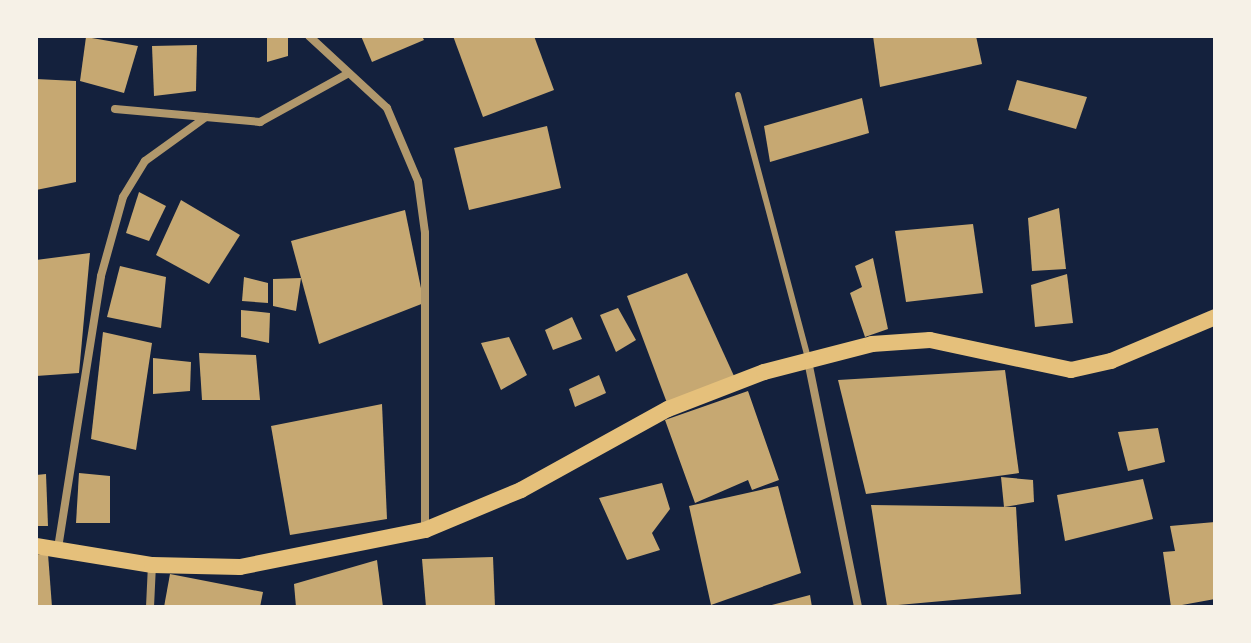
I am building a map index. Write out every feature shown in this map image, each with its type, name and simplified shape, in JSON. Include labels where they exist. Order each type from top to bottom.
[{"type":"main road","points":[[36,546],[152,565],[240,567],[425,530],[521,490],[657,414],[808,360],[872,344],[930,340],[1071,370],[1111,361],[1215,317]]},
{"type":"street","points":[[309,36],[387,108],[418,181],[425,233],[425,530]]},
{"type":"street","points":[[115,109],[260,122],[347,74]]},
{"type":"street","points":[[58,548],[101,276],[123,197],[145,161],[206,117]]},
{"type":"street","points":[[808,360],[858,607]]},
{"type":"street","points":[[150,607],[152,565]]},
{"type":"lane","points":[[738,95],[808,360]]},
{"type":"building","points":[[267,36],[288,36],[288,56],[267,62]]},
{"type":"building","points":[[361,36],[422,36],[424,40],[372,62]]},
{"type":"building","points":[[453,36],[534,36],[554,90],[483,117]]},
{"type":"building","points":[[873,36],[976,36],[982,64],[880,87]]},
{"type":"building","points":[[86,37],[138,46],[124,93],[80,81]]},
{"type":"building","points":[[197,45],[196,91],[154,96],[152,46]]},
{"type":"building","points":[[36,79],[76,81],[76,182],[36,190]]},
{"type":"building","points":[[1017,80],[1087,97],[1076,129],[1008,110]]},
{"type":"building","points":[[862,98],[869,133],[770,162],[764,126]]},
{"type":"building","points":[[547,126],[561,188],[469,210],[454,148]]},
{"type":"building","points":[[139,192],[166,206],[149,241],[126,233]]},
{"type":"building","points":[[181,200],[240,235],[209,284],[156,255]]},
{"type":"building","points":[[1059,208],[1066,269],[1032,271],[1028,218]]},
{"type":"building","points":[[405,210],[424,303],[319,344],[291,241]]},
{"type":"building","points":[[973,224],[983,293],[906,302],[895,231]]},
{"type":"building","points":[[90,253],[79,373],[36,376],[36,260]]},
{"type":"building","points":[[873,258],[888,329],[865,337],[850,293],[862,287],[855,266]]},
{"type":"building","points":[[120,266],[166,277],[161,328],[107,317]]},
{"type":"building","points":[[687,273],[734,376],[667,403],[627,296]]},
{"type":"building","points":[[1067,274],[1073,323],[1035,327],[1031,285]]},
{"type":"building","points":[[244,277],[268,283],[268,303],[242,301]]},
{"type":"building","points":[[301,278],[296,311],[273,306],[273,279]]},
{"type":"building","points":[[618,308],[636,340],[616,352],[600,315]]},
{"type":"building","points":[[241,310],[270,313],[269,343],[241,337]]},
{"type":"building","points":[[572,317],[582,339],[553,350],[545,330]]},
{"type":"building","points":[[103,332],[152,343],[136,450],[91,439]]},
{"type":"building","points":[[509,337],[527,375],[501,390],[481,343]]},
{"type":"building","points":[[199,353],[256,355],[260,400],[202,400]]},
{"type":"building","points":[[153,358],[191,362],[190,391],[153,394]]},
{"type":"building","points":[[1005,370],[1019,473],[866,494],[838,380]]},
{"type":"building","points":[[599,375],[606,393],[575,407],[569,389]]},
{"type":"building","points":[[748,391],[779,480],[752,490],[748,480],[695,503],[665,420]]},
{"type":"building","points":[[382,404],[387,519],[290,535],[271,426]]},
{"type":"building","points":[[1158,428],[1165,462],[1128,471],[1118,432]]},
{"type":"building","points":[[79,473],[110,476],[110,523],[76,523]]},
{"type":"building","points":[[46,474],[48,526],[36,526],[36,475]]},
{"type":"building","points":[[1001,477],[1033,480],[1034,502],[1004,507]]},
{"type":"building","points":[[1143,479],[1153,519],[1065,541],[1057,495]]},
{"type":"building","points":[[662,483],[670,509],[652,533],[660,550],[627,560],[599,498]]},
{"type":"building","points":[[778,486],[801,573],[711,605],[689,506]]},
{"type":"building","points":[[871,505],[1016,507],[1021,594],[887,606]]},
{"type":"building","points":[[1215,522],[1215,599],[1171,607],[1163,552],[1175,551],[1170,526]]},
{"type":"building","points":[[48,554],[52,607],[36,607],[36,555]]},
{"type":"building","points":[[493,557],[495,607],[426,607],[422,559]]},
{"type":"building","points":[[377,560],[383,607],[296,607],[294,584]]},
{"type":"building","points":[[170,574],[263,592],[260,607],[164,607]]},
{"type":"building","points":[[810,595],[812,607],[768,607],[768,606]]}]
